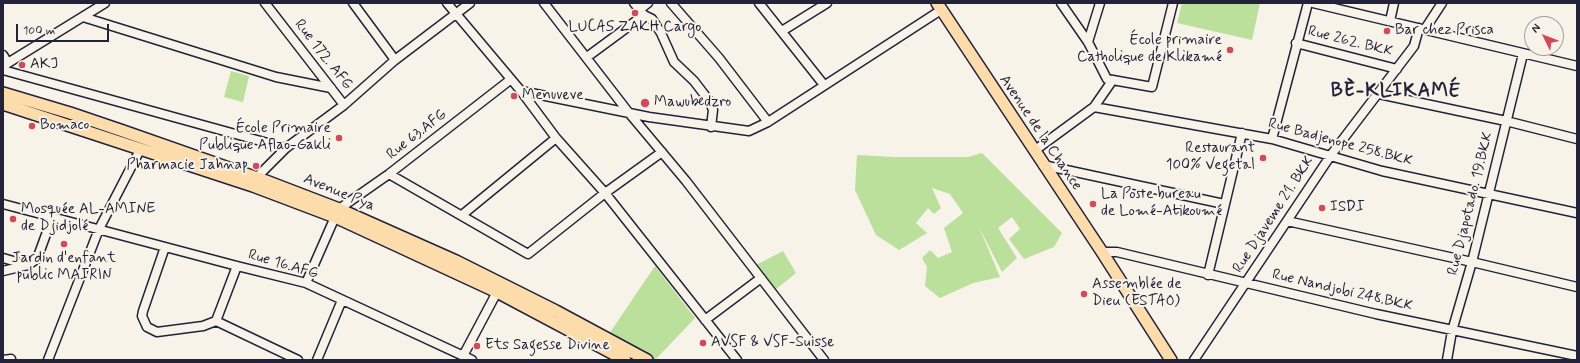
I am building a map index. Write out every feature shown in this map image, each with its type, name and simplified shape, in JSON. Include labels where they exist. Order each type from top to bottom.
[{"type":"main road","name":"Avenue de la Chance","points":[[939,6],[1102,252],[1171,360]]},
{"type":"main road","name":"Avenue Pya","points":[[3,94],[70,113],[337,213],[456,261],[556,311],[647,360]]},
{"type":"main road","name":"Avenue Pya","points":[[3,104],[141,148],[255,182]]},
{"type":"main road","name":"Avenue Pya","points":[[337,213],[497,292],[622,359]]},
{"type":"street","points":[[5,61],[105,3]]},
{"type":"street","name":"Rue 172. AFG","points":[[265,3],[344,105]]},
{"type":"street","points":[[353,3],[395,60]]},
{"type":"street","points":[[447,3],[520,91],[556,138],[605,193],[737,360]]},
{"type":"street","points":[[255,182],[286,148],[344,105],[395,60],[470,3]]},
{"type":"street","points":[[544,3],[824,360]]},
{"type":"street","points":[[634,3],[642,13],[652,19],[661,33],[674,62],[694,81],[710,102],[713,110],[711,127]]},
{"type":"street","points":[[587,57],[642,13],[648,3]]},
{"type":"street","points":[[671,3],[719,58],[768,122]]},
{"type":"street","points":[[760,3],[824,85]]},
{"type":"street","points":[[782,32],[827,3]]},
{"type":"street","points":[[1061,3],[1088,42],[1107,79],[1152,87],[1173,3]]},
{"type":"street","points":[[1088,42],[1100,3]]},
{"type":"street","name":"Rue 262. BKK","points":[[1272,139],[1296,43],[1308,3]]},
{"type":"street","points":[[1317,3],[1522,54],[1577,66]]},
{"type":"street","points":[[1390,21],[1394,3]]},
{"type":"street","name":"Rue Djaveme 21. BKK","points":[[1194,360],[1331,155],[1379,94],[1414,46],[1422,28],[1442,3]]},
{"type":"street","points":[[520,91],[629,113],[711,127],[749,131],[768,122],[939,6]]},
{"type":"street","points":[[83,17],[276,77],[331,88]]},
{"type":"street","name":"Rue 262. BKK","points":[[1296,43],[1397,68]]},
{"type":"street","name":"Rue Djapotado. 19.BKK","points":[[1447,360],[1452,331],[1472,262],[1522,54]]},
{"type":"street","points":[[3,70],[286,148]]},
{"type":"street","name":"Rue 63.AFG","points":[[337,213],[510,80]]},
{"type":"street","points":[[1034,151],[1094,107],[1112,81]]},
{"type":"street","points":[[1379,94],[1506,121],[1577,139]]},
{"type":"street","name":"Rue Badjenope 258.BKK","points":[[1094,107],[1272,139],[1382,171],[1577,213]]},
{"type":"street","points":[[1208,275],[1242,133]]},
{"type":"street","points":[[462,215],[556,138]]},
{"type":"street","points":[[48,360],[99,229],[141,148]]},
{"type":"street","points":[[389,174],[528,254],[605,193],[662,152]]},
{"type":"street","points":[[1043,165],[1224,204]]},
{"type":"street","name":"Rue 16.AFG","points":[[3,204],[306,283],[472,360]]},
{"type":"street","points":[[306,283],[337,213]]},
{"type":"street","points":[[3,271],[28,265],[37,259],[52,218]]},
{"type":"street","points":[[1287,221],[1472,262],[1577,288]]},
{"type":"street","points":[[165,247],[143,311],[144,322],[147,327],[157,332],[177,331],[203,326],[216,320],[237,266]]},
{"type":"street","name":"Rue Nandjobi 248.BKK","points":[[1102,252],[1117,252],[1208,275],[1452,331],[1577,356]]},
{"type":"street","points":[[3,258],[28,265]]},
{"type":"street","points":[[705,320],[761,278]]},
{"type":"street","points":[[463,356],[497,292]]},
{"type":"street","points":[[317,360],[342,300]]},
{"type":"street","points":[[216,320],[298,360]]},
{"type":"green space","points":[[1182,3],[1260,3],[1252,40],[1177,23]]},
{"type":"green space","points":[[231,71],[249,76],[243,102],[224,97]]},
{"type":"green space","points":[[982,153],[1062,233],[1054,247],[1024,259],[1009,239],[1020,229],[1012,217],[998,228],[1017,258],[1002,272],[979,227],[1000,277],[973,283],[940,298],[925,286],[927,267],[922,258],[930,250],[938,258],[952,252],[944,228],[963,213],[950,194],[932,188],[941,208],[934,214],[928,208],[916,223],[927,233],[899,250],[876,235],[855,190],[857,155],[894,157],[968,157]]},
{"type":"green space","points":[[783,251],[796,273],[775,290],[756,265]]},
{"type":"green space","points":[[655,266],[695,318],[655,360],[609,334]]},
{"type":"place","name":"LUCAS ZAKH Cargo","points":[[635,13]]},
{"type":"place","name":"Bar chez Prisca","points":[[1387,31]]},
{"type":"place","name":"École primaire Catholique de Klikamé","points":[[1230,50]]},
{"type":"place","name":"AKJ","points":[[22,65]]},
{"type":"place","name":"Menuveve","points":[[514,96]]},
{"type":"place","name":"Mawubedzro","points":[[645,103]]},
{"type":"place","name":"Bomaco","points":[[32,126]]},
{"type":"place","name":"École Primaire Publique Aflao-Gakli","points":[[339,138]]},
{"type":"place","name":"Restaurant 100% Vegetal","points":[[1263,158]]},
{"type":"place","name":"Pharmacie Jahnap","points":[[256,166]]},
{"type":"place","name":"La Poste bureau de Lomé-Atikoumé","points":[[1093,204]]},
{"type":"place","name":"ISDI","points":[[1322,208]]},
{"type":"place","name":"Mosquée AL-AMINE de Djidjolé","points":[[13,219]]},
{"type":"place","name":"Jardin d'enfant public MAIRIN","points":[[64,244]]},
{"type":"place","name":"Assemblée de Dieu (ESTAO)","points":[[1084,294]]},
{"type":"place","name":"AVSF & VSF-Suisse","points":[[703,343]]},
{"type":"place","name":"Ets Sagesse Divine","points":[[477,346]]},
{"type":"district","name":"BÈ-KLIKAMÉ","points":[[1396,92]]}]
